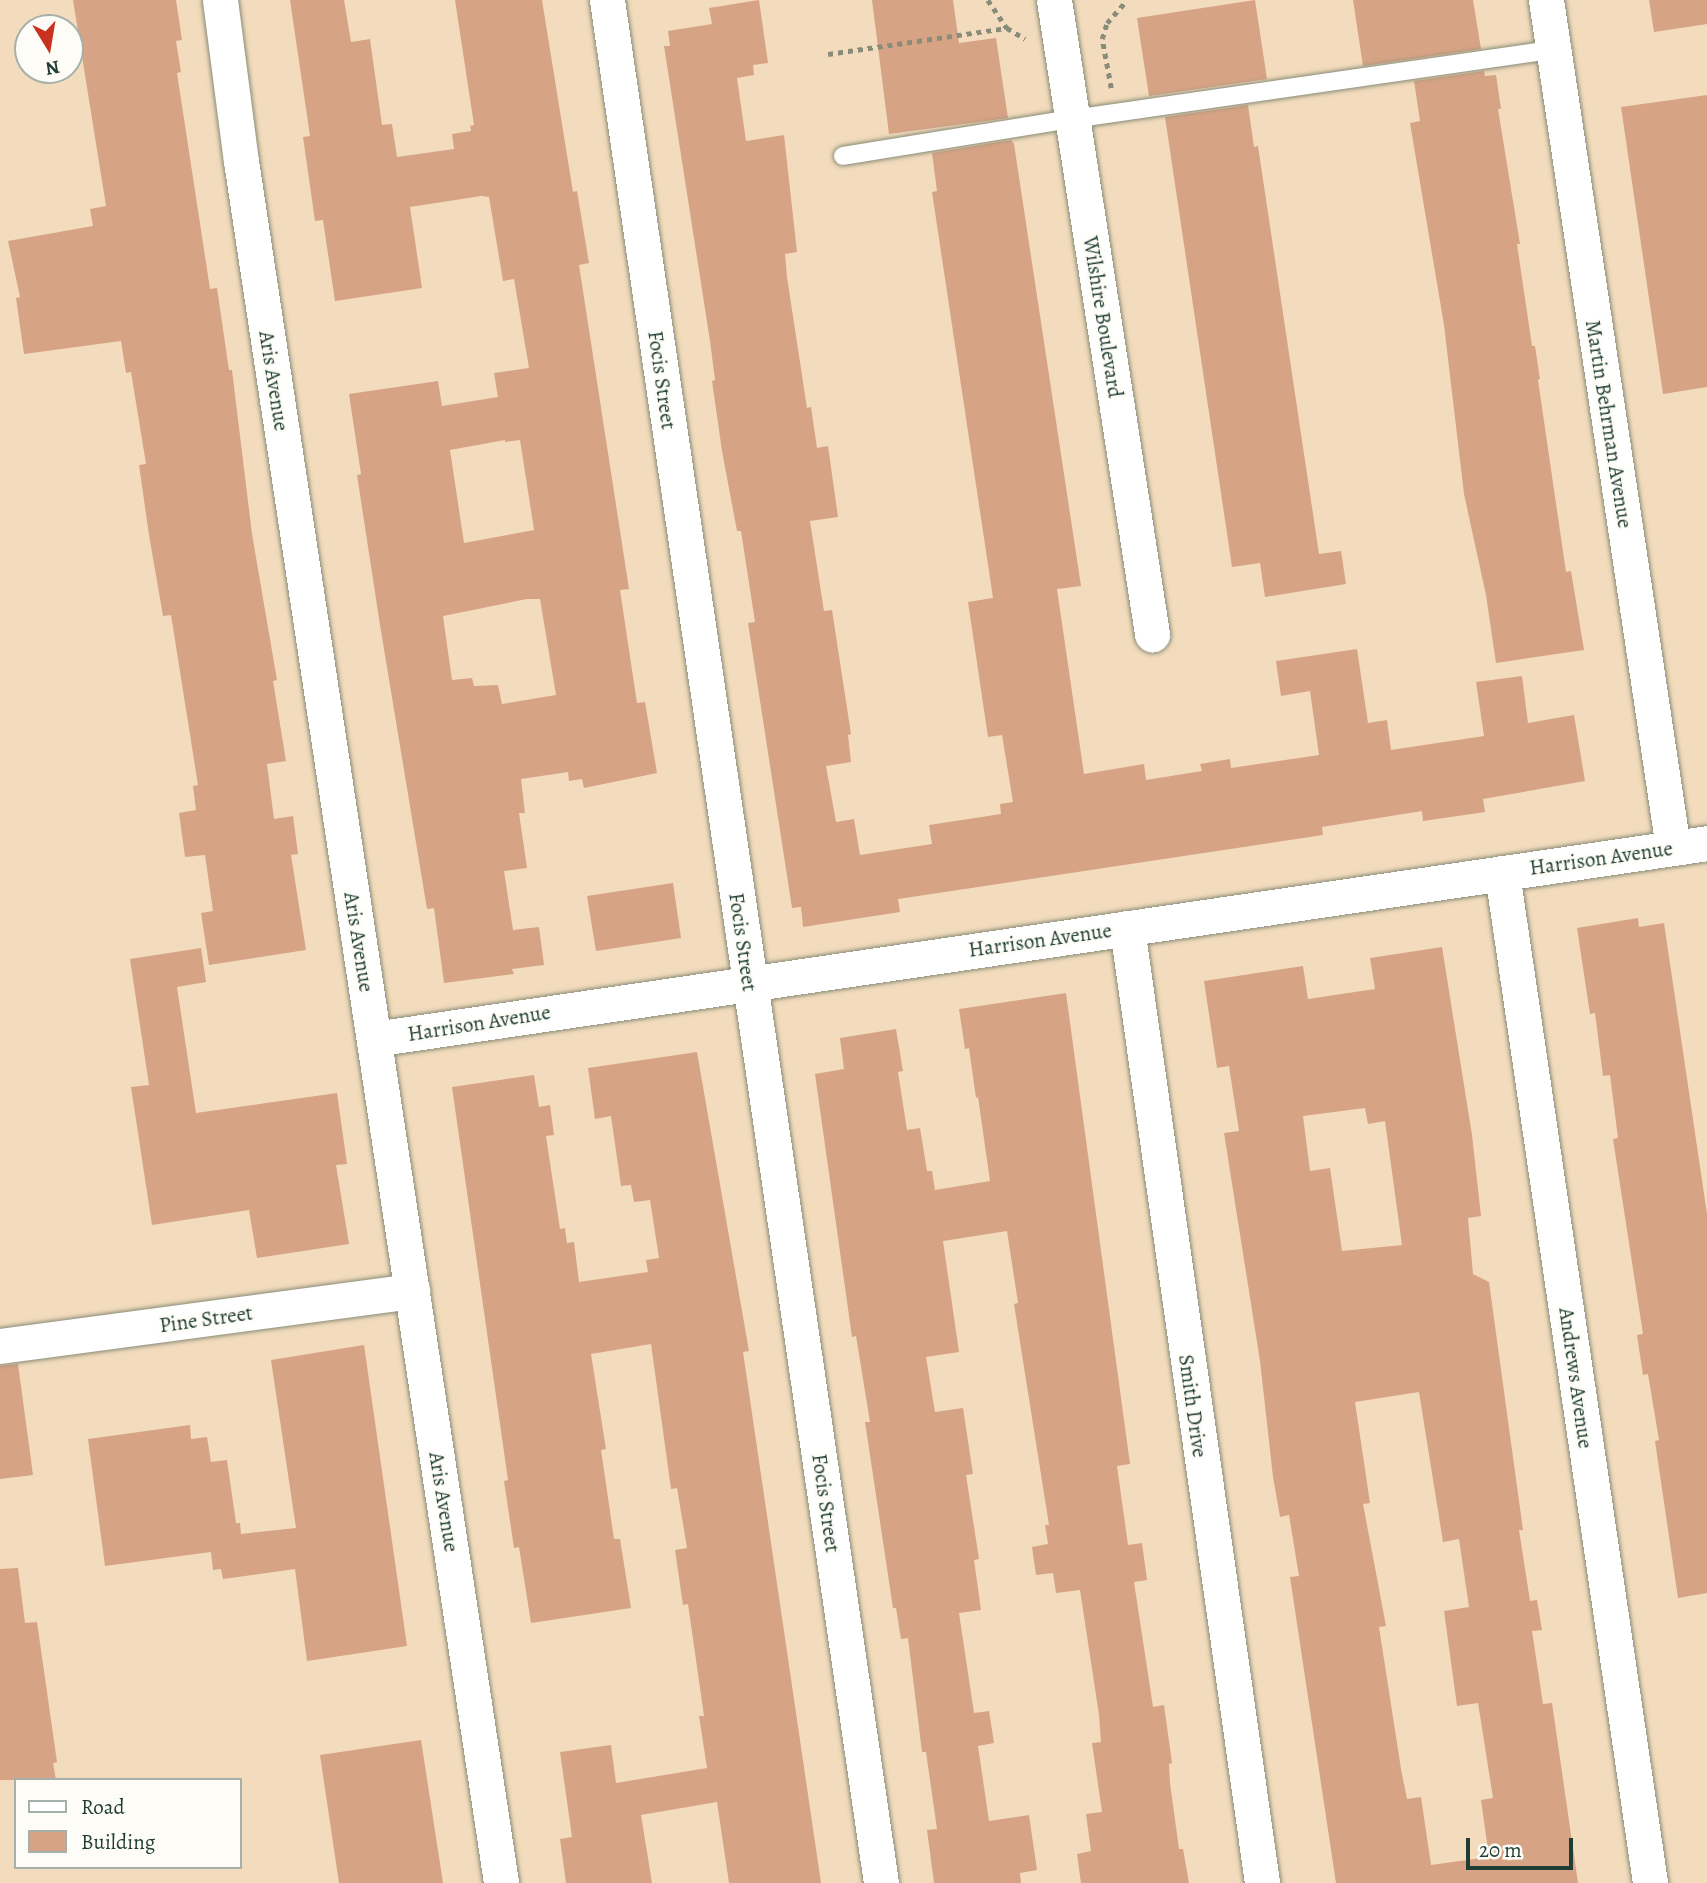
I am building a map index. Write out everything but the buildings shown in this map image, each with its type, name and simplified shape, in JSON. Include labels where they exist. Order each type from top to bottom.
[{"type":"street","name":"Aris Avenue","points":[[220,0],[241,161],[501,1883]]},
{"type":"street","name":"Focis Street","points":[[607,0],[881,1883]]},
{"type":"street","name":"Wilshire Boulevard","points":[[1054,0],[1152,634]]},
{"type":"street","name":"Martin Behrman Avenue","points":[[1546,0],[1673,848]]},
{"type":"street","name":"Harrison Avenue","points":[[374,1039],[1707,843]]},
{"type":"street","name":"Andrews Avenue","points":[[1502,873],[1650,1883]]},
{"type":"street","name":"Smith Drive","points":[[1127,928],[1262,1883]]},
{"type":"street","name":"Pine Street","points":[[0,1346],[412,1291]]},
{"type":"lane","points":[[843,156],[1072,118],[1553,50]]},
{"type":"path","points":[[1115,113],[1102,39],[1107,23],[1126,0]]},
{"type":"path","points":[[828,54],[1007,28]]}]
